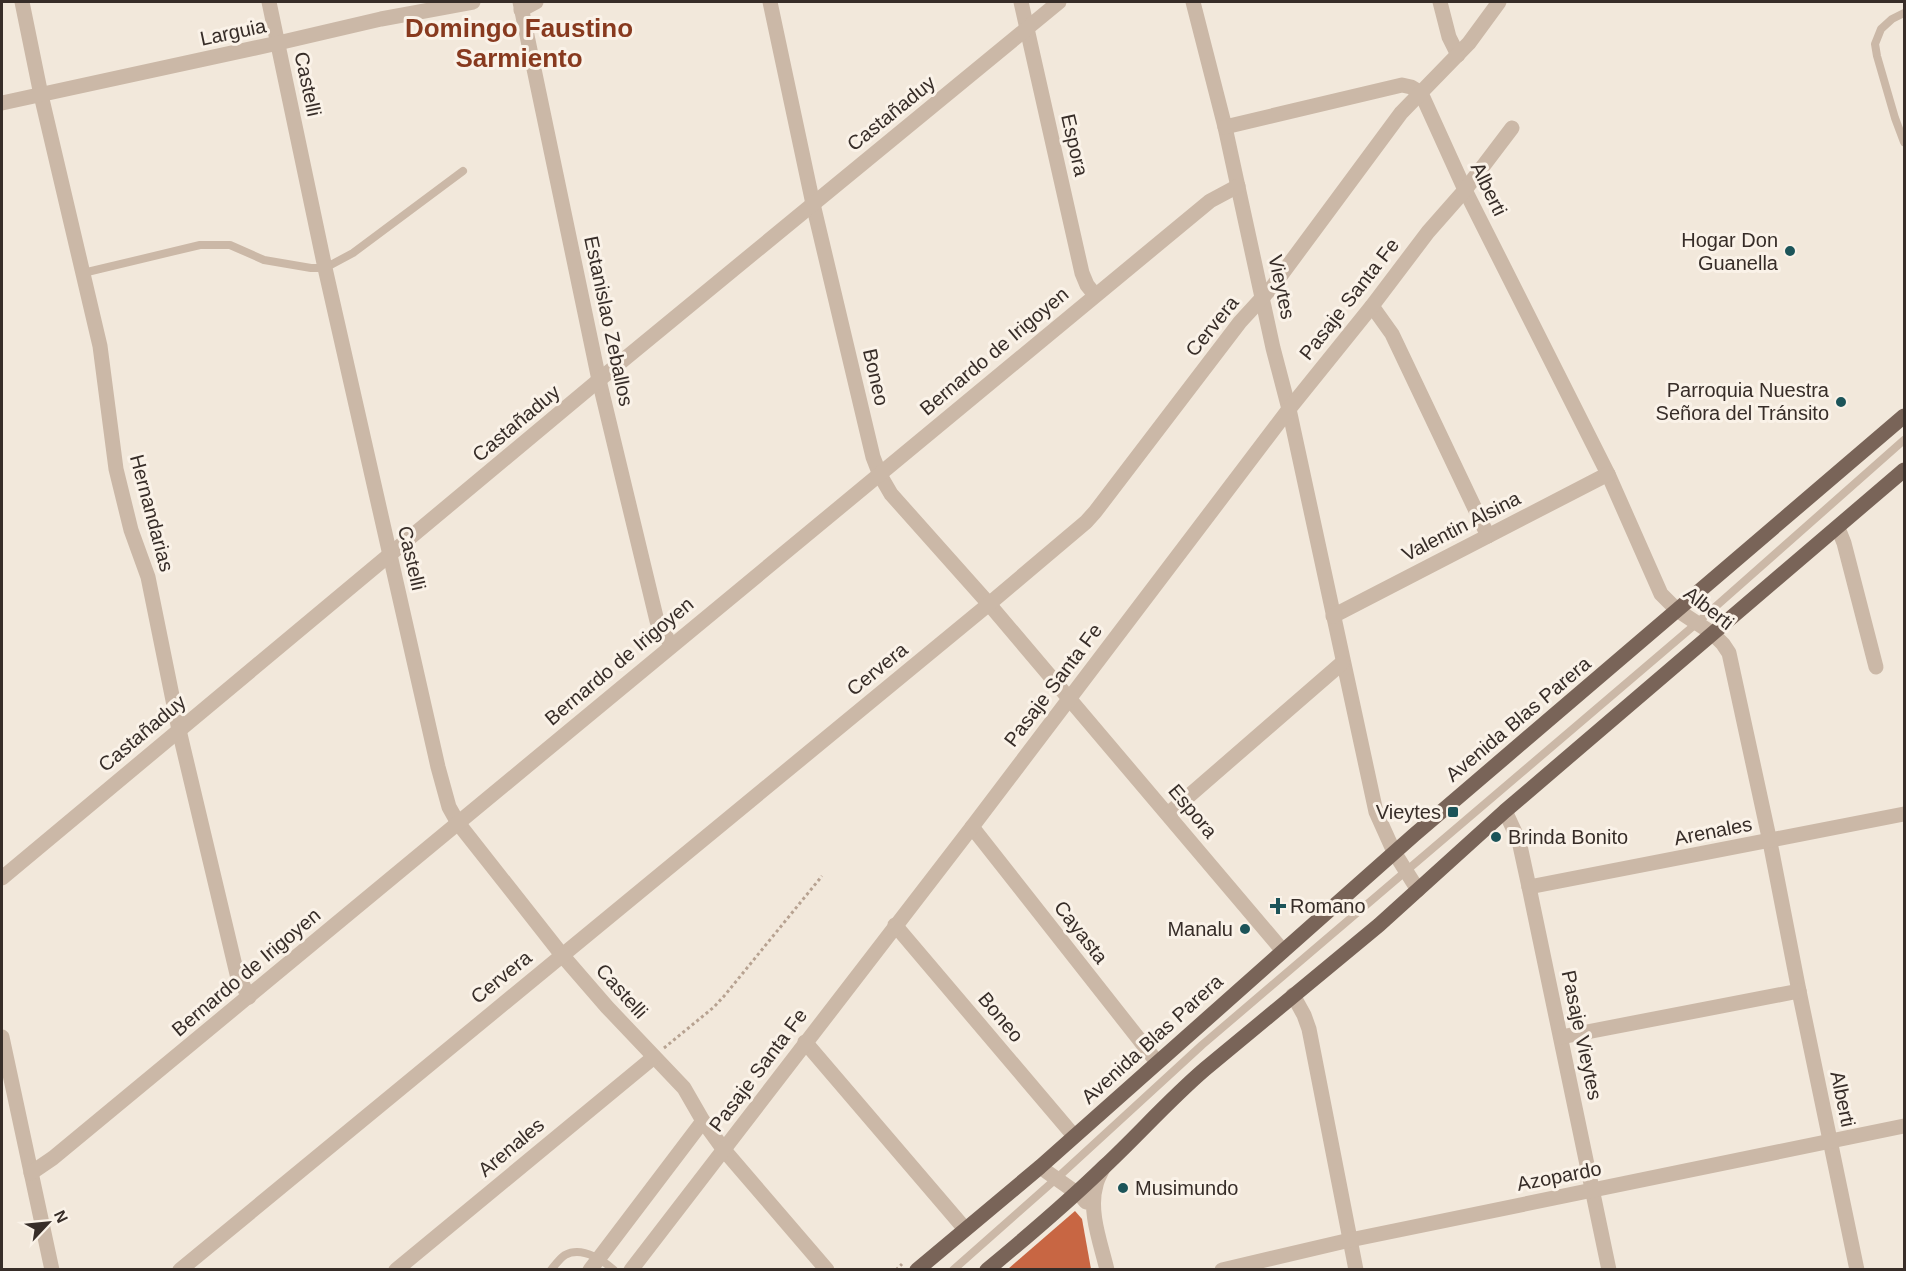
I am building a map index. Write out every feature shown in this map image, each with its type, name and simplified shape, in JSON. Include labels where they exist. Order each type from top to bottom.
[{"type":"main road","name":"Avenida Blas Parera","points":[[917,1269],[1040,1167],[1394,852],[1905,416]]},
{"type":"main road","points":[[987,1269],[1104,1167],[1182,1089],[1418,890],[1505,811],[1905,470]]},
{"type":"street","name":"Hernandarias","points":[[22,2],[41,95],[100,346],[116,469],[131,530],[148,577],[179,729],[237,974],[249,997]]},
{"type":"street","name":"Castelli","points":[[269,2],[325,268],[449,807],[458,823],[562,955],[607,1008],[654,1057]]},
{"type":"street","name":"Larguia","points":[[2,103],[381,19],[473,2]]},
{"type":"street","points":[[521,6],[536,2]]},
{"type":"street","name":"Boneo","points":[[770,2],[813,204],[873,458],[880,475],[891,494],[1069,698]]},
{"type":"street","name":"Espora","points":[[1021,2],[1082,273],[1087,285],[1095,295]]},
{"type":"street","name":"Castañaduy","points":[[2,878],[599,380],[1059,2]]},
{"type":"street","name":"Vieytes","points":[[1193,2],[1225,127],[1273,348],[1289,409],[1376,812],[1405,873],[1418,890]]},
{"type":"street","points":[[1440,2],[1449,37],[1458,55]]},
{"type":"street","name":"Cervera","points":[[180,1269],[1086,522],[1240,322],[1263,297],[1401,113],[1469,43],[1499,2]]},
{"type":"street","name":"Estanislao Zeballos","points":[[521,6],[599,380],[657,621],[670,645]]},
{"type":"street","points":[[1225,127],[1402,85],[1421,93]]},
{"type":"street","name":"Alberti","points":[[1421,93],[1465,190],[1608,474],[1661,594],[1677,610],[1712,633],[1729,653],[1857,1269]]},
{"type":"street","name":"Pasaje Santa Fe","points":[[631,1269],[1289,409],[1372,306],[1443,212],[1465,190],[1512,128]]},
{"type":"street","name":"Bernardo de Irigoyen","points":[[31,1173],[53,1158],[249,997],[670,645],[880,475],[1095,295],[1210,201],[1238,186]]},
{"type":"street","points":[[1372,306],[1392,334],[1488,536]]},
{"type":"street","name":"Valentin Alsina","points":[[1333,616],[1608,474]]},
{"type":"street","points":[[1838,528],[1844,543],[1876,667]]},
{"type":"street","points":[[1168,814],[1342,663]]},
{"type":"street","name":"Espora","points":[[1069,698],[1283,951]]},
{"type":"street","name":"Pasaje Vieytes","points":[[1505,811],[1519,841],[1609,1269]]},
{"type":"street","name":"Arenales","points":[[1529,887],[1905,814]]},
{"type":"street","name":"Cayasta","points":[[972,826],[1157,1062]]},
{"type":"street","name":"Boneo","points":[[895,925],[1074,1136]]},
{"type":"street","points":[[1561,1037],[1799,991]]},
{"type":"street","points":[[1293,995],[1309,1029],[1356,1269]]},
{"type":"street","points":[[2,1037],[52,1269]]},
{"type":"street","points":[[805,1042],[965,1229]]},
{"type":"street","points":[[654,1057],[684,1088],[703,1121],[724,1150],[827,1269]]},
{"type":"street","name":"Arenales","points":[[396,1269],[654,1057]]},
{"type":"street","name":"Pasaje Santa Fe","points":[[595,1264],[703,1121]]},
{"type":"street","name":"Azopardo","points":[[1222,1269],[1350,1240],[1905,1126]]},
{"type":"street","points":[[1040,1167],[1082,1196],[1096,1221]]},
{"type":"street","points":[[1104,1167],[1096,1185],[1094,1197],[1096,1221],[1107,1269]]},
{"type":"lane","points":[[1905,13],[1892,19],[1881,29],[1875,44],[1895,118],[1905,142]]},
{"type":"lane","points":[[83,273],[200,245],[219,244],[230,245],[264,260],[311,268],[325,268],[353,253],[463,171]]},
{"type":"lane","points":[[953,1269],[1057,1178],[1202,1045],[1697,623],[1905,440]]},
{"type":"lane","points":[[551,1269],[565,1255],[580,1252],[595,1264],[614,1269]]},
{"type":"path","points":[[654,1057],[714,1007],[822,876]]},
{"type":"building","points":[[1075,1211],[1082,1219],[1091,1269],[1008,1269]]},
{"type":"place","name":"Hogar Don Guanella","points":[[1790,251]]},
{"type":"place","name":"Parroquia Nuestra Señora del Tránsito","points":[[1841,402]]},
{"type":"place","name":"Vieytes","points":[[1453,812]]},
{"type":"place","name":"Brinda Bonito","points":[[1496,837]]},
{"type":"place","name":"Romano","points":[[1278,906]]},
{"type":"place","name":"Manalu","points":[[1245,929]]},
{"type":"place","name":"Musimundo","points":[[1123,1188]]},
{"type":"district","name":"Domingo Faustino Sarmiento","points":[[519,43]]}]
